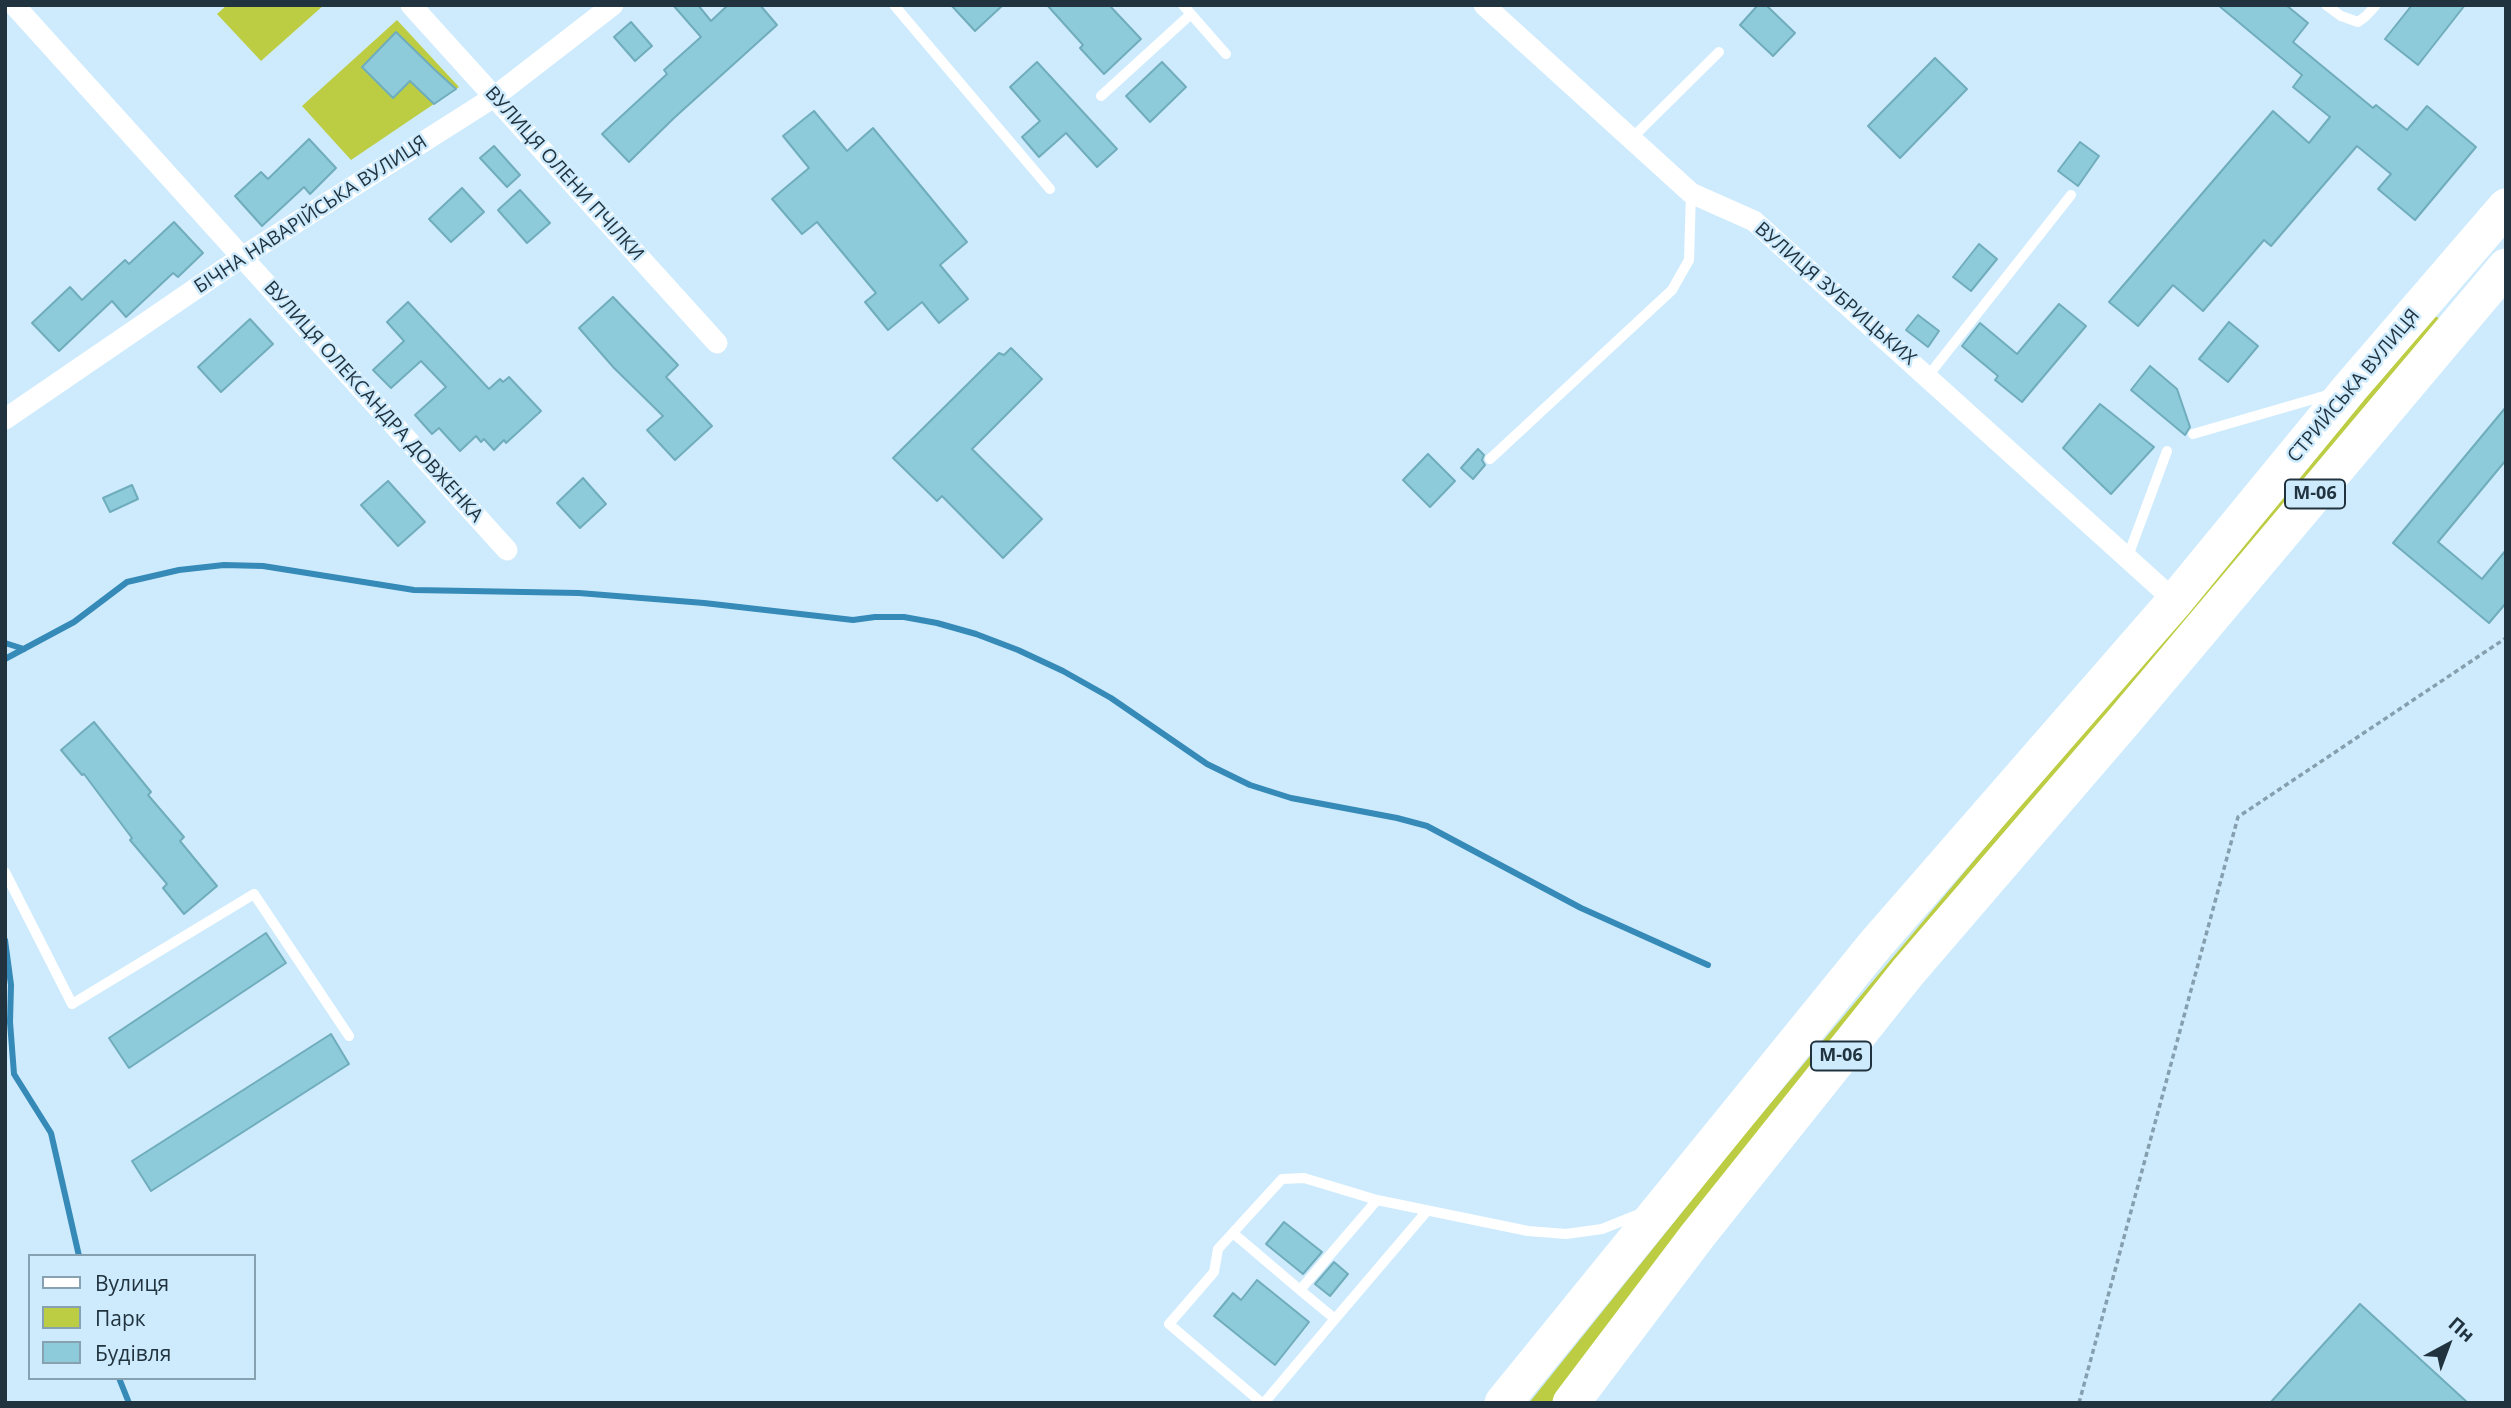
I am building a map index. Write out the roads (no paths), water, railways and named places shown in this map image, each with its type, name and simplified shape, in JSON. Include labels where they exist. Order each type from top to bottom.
[{"type":"highway","name":"СТРИЙСЬКА ВУЛИЦЯ","points":[[1664,1204],[1875,945],[2175,601],[2350,388],[2506,207]]},
{"type":"highway","name":"СТРИЙСЬКА ВУЛИЦЯ","points":[[1571,1403],[1698,1235],[1908,972],[2124,721],[2506,267]]},
{"type":"highway","name":"М-06","points":[[1503,1403],[1664,1204]]},
{"type":"street","name":"ВУЛИЦЯ ОЛЕКСАНДРА ДОВЖЕНКА","points":[[15,5],[507,550]]},
{"type":"street","name":"ВУЛИЦЯ ОЛЕНИ ПЧІЛКИ","points":[[411,5],[717,343]]},
{"type":"street","name":"БІЧНА НАВАРІЙСЬКА ВУЛИЦЯ","points":[[8,414],[242,257],[494,97],[613,5]]},
{"type":"street","name":"ВУЛИЦЯ ЗУБРИЦЬКИХ","points":[[1484,5],[1691,192],[1754,221],[2175,601]]},
{"type":"lane","points":[[894,5],[1050,189]]},
{"type":"lane","points":[[2326,5],[2341,16],[2358,22],[2376,5]]},
{"type":"lane","points":[[1101,96],[1187,10],[1226,54]]},
{"type":"lane","points":[[1631,139],[1719,51]]},
{"type":"lane","points":[[1490,459],[1672,290],[1689,260],[1691,192]]},
{"type":"lane","points":[[1928,376],[2071,195]]},
{"type":"lane","points":[[2193,435],[2350,388]]},
{"type":"lane","points":[[2128,556],[2167,451]]},
{"type":"lane","points":[[5,872],[72,1004],[254,894],[349,1036]]},
{"type":"lane","points":[[1427,1211],[1263,1403],[1169,1324],[1214,1272],[1218,1249],[1282,1179],[1304,1178],[1377,1200],[1427,1211],[1528,1231],[1566,1234],[1602,1229],[1664,1204]]},
{"type":"lane","points":[[1300,1290],[1377,1200]]},
{"type":"lane","points":[[1233,1233],[1335,1319]]},
{"type":"waterway","points":[[5,659],[74,622],[127,582],[179,570],[224,565],[263,566],[414,590],[579,593],[704,603],[853,620],[904,617],[976,634],[1063,671],[1111,698],[1207,764],[1250,785],[1291,798],[1427,826],[1581,908],[1708,965]]},
{"type":"waterway","points":[[5,643],[24,649]]},
{"type":"waterway","points":[[5,940],[11,985],[10,1022],[14,1074],[51,1133],[79,1254]]},
{"type":"waterway","points":[[120,1380],[129,1403]]}]
